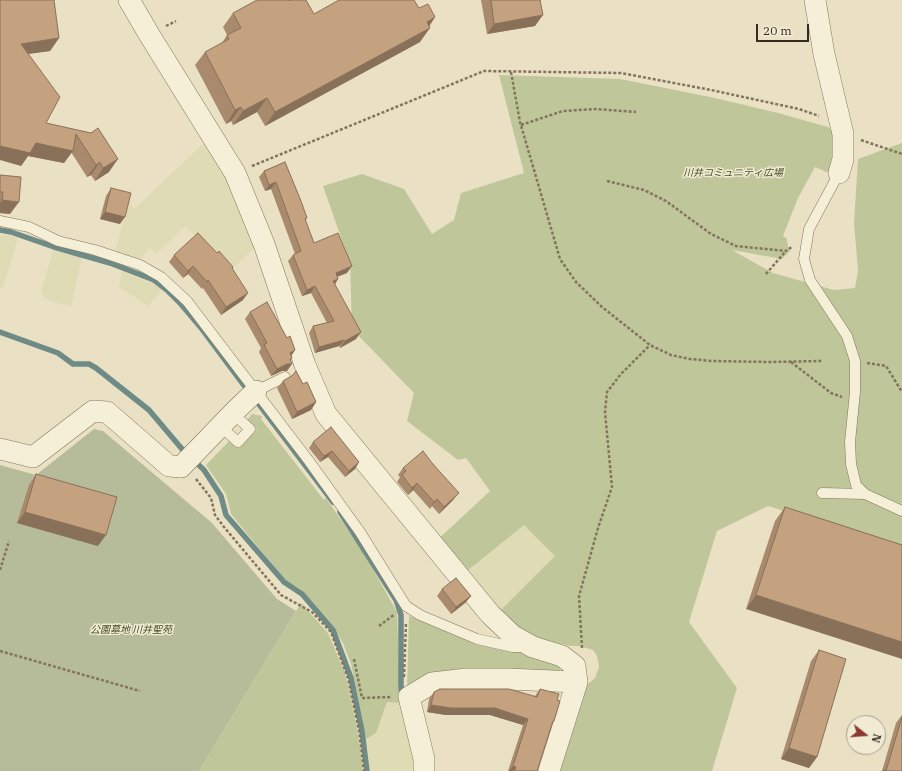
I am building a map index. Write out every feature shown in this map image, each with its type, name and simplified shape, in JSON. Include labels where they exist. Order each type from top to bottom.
[{"type":"street","points":[[129,0],[235,173],[264,244],[303,367],[326,414],[490,614],[513,636],[533,647],[562,656],[575,666],[577,682],[549,771]]},
{"type":"street","points":[[815,0],[824,54],[842,130],[843,159],[839,173]]},
{"type":"street","points":[[0,449],[33,458],[93,411],[107,412],[169,466],[181,467],[226,420],[256,392]]},
{"type":"street","points":[[424,771],[424,759],[407,688],[432,683],[467,679],[577,682]]},
{"type":"lane","points":[[839,173],[809,229],[804,260],[810,280],[847,336],[855,361],[855,392],[850,442],[851,464],[856,485],[865,494],[902,511]]},
{"type":"lane","points":[[0,221],[29,227],[58,241],[95,250],[133,262],[161,277],[187,301],[256,392],[360,532],[406,606],[420,615],[477,638],[513,647],[533,647]]},
{"type":"lane","points":[[256,392],[284,377]]},
{"type":"lane","points":[[822,493],[865,494]]},
{"type":"path","points":[[235,173],[484,72],[620,73],[711,90],[799,109],[823,117],[842,130],[902,154]]},
{"type":"path","points":[[511,72],[521,125],[560,259],[576,282],[602,307],[650,345],[671,355],[690,359],[712,361],[823,361]]},
{"type":"path","points":[[521,125],[563,111],[596,109],[636,112]]},
{"type":"path","points":[[607,181],[644,190],[661,198],[711,234],[736,246],[786,252]]},
{"type":"path","points":[[766,274],[792,246],[805,248]]},
{"type":"path","points":[[582,647],[579,596],[598,528],[612,487],[605,412],[606,392],[621,374],[650,345]]},
{"type":"path","points":[[855,361],[886,366],[902,392]]},
{"type":"path","points":[[791,362],[831,393],[847,398]]},
{"type":"path","points":[[184,464],[211,498],[215,515],[281,594],[312,612],[331,632],[348,678],[360,730],[364,771]]},
{"type":"path","points":[[0,570],[8,541]]},
{"type":"path","points":[[379,626],[406,606]]},
{"type":"path","points":[[354,659],[362,698],[407,688],[406,606]]},
{"type":"path","points":[[0,651],[140,691]]},
{"type":"shaded area","points":[[206,141],[228,175],[259,244],[228,273],[186,226],[156,254],[150,248],[140,260],[115,251],[129,202],[134,209]]},
{"type":"shaded area","points":[[0,235],[8,235],[18,238],[3,288],[0,287]]},
{"type":"shaded area","points":[[53,251],[82,257],[71,307],[45,299],[41,292]]},
{"type":"shaded area","points":[[122,270],[127,274],[152,283],[162,290],[148,306],[119,287]]},
{"type":"shaded area","points":[[524,524],[555,556],[497,614],[462,575]]},
{"type":"shaded area","points":[[387,702],[400,703],[402,717],[411,743],[414,771],[370,771],[366,739],[376,733]]},
{"type":"green space","name":"川井コミュニティ広場","points":[[499,75],[620,79],[715,98],[828,127],[835,133],[833,168],[829,173],[815,167],[798,198],[783,236],[787,239],[790,251],[782,259],[732,250],[773,273],[834,290],[855,288],[858,270],[854,223],[858,159],[902,143],[902,548],[768,506],[717,531],[689,622],[737,688],[712,771],[560,771],[584,687],[595,678],[599,667],[597,656],[593,650],[580,646],[570,646],[539,639],[512,627],[497,614],[555,556],[524,525],[462,575],[434,543],[490,491],[466,458],[458,460],[407,421],[414,393],[352,329],[350,263],[323,186],[362,174],[404,189],[432,234],[454,220],[461,193],[524,173]]},
{"type":"green space","points":[[252,414],[262,416],[261,419],[324,500],[326,498],[365,555],[397,612],[400,703],[387,702],[376,733],[366,739],[351,664],[343,643],[335,630],[300,589],[285,580],[231,514],[226,494],[206,465],[230,440],[239,448],[257,429],[247,420]]},
{"type":"green space","name":"公園墓地 川井聖苑","points":[[94,429],[103,431],[212,523],[277,599],[296,611],[199,771],[0,771],[0,465],[36,475]]},
{"type":"green space","points":[[301,603],[328,633],[345,673],[357,727],[363,771],[199,771]]},
{"type":"green space","points":[[409,616],[481,644],[540,656],[555,663],[560,669],[560,673],[407,687]]},
{"type":"building","points":[[0,0],[54,0],[59,38],[21,44],[60,97],[46,123],[91,133],[98,128],[118,159],[103,168],[100,162],[96,165],[76,134],[73,151],[36,143],[30,153],[0,146]]},
{"type":"building","points":[[257,0],[306,0],[314,14],[339,0],[414,0],[419,8],[428,4],[435,17],[427,22],[430,28],[275,112],[267,98],[243,111],[241,107],[235,110],[205,52],[229,39],[227,35],[241,28],[233,13]]},
{"type":"building","points":[[491,0],[540,0],[543,15],[494,24]]},
{"type":"building","points":[[285,162],[301,201],[307,218],[305,219],[314,243],[338,233],[352,266],[336,273],[338,279],[333,281],[361,332],[345,341],[319,347],[313,326],[334,321],[315,286],[307,290],[293,255],[301,251],[276,182],[269,185],[264,171]]},
{"type":"building","points":[[0,175],[21,177],[19,202],[2,200],[3,192],[0,192]]},
{"type":"building","points":[[111,188],[131,193],[125,217],[105,212]]},
{"type":"building","points":[[198,233],[217,253],[219,251],[233,267],[232,268],[248,293],[226,307],[208,280],[207,282],[193,266],[188,271],[174,255]]},
{"type":"building","points":[[267,302],[287,338],[290,336],[295,350],[290,353],[292,364],[287,364],[277,369],[264,345],[267,343],[250,312]]},
{"type":"building","points":[[296,371],[303,384],[307,382],[316,402],[297,412],[283,381],[293,375]]},
{"type":"building","points":[[331,427],[359,462],[349,471],[332,451],[324,456],[313,442]]},
{"type":"building","points":[[423,451],[459,493],[444,507],[437,499],[434,502],[417,483],[412,488],[402,475],[406,471],[403,468]]},
{"type":"building","points":[[36,474],[117,497],[106,535],[25,512]]},
{"type":"building","points":[[785,507],[902,545],[902,642],[756,595]]},
{"type":"building","points":[[456,578],[471,596],[456,607],[442,589]]},
{"type":"building","points":[[819,650],[846,659],[817,757],[789,748]]},
{"type":"building","points":[[440,689],[509,689],[537,697],[540,689],[559,694],[557,700],[560,701],[537,771],[515,771],[516,767],[513,766],[528,719],[495,708],[451,708],[431,705],[434,692]]},
{"type":"building","points":[[902,717],[902,771],[886,771]]},
{"type":"waterway","points":[[0,230],[11,232],[54,247],[110,263],[154,280],[180,303],[202,329],[249,392]]},
{"type":"waterway","points":[[0,332],[58,353],[73,364],[89,364],[96,368],[149,410],[182,449],[204,470],[221,496],[226,515],[284,582],[302,594],[333,630],[351,678],[362,731],[367,771]]},
{"type":"waterway","points":[[255,399],[333,502]]},
{"type":"waterway","points":[[340,512],[396,600],[401,615],[402,697]]}]
